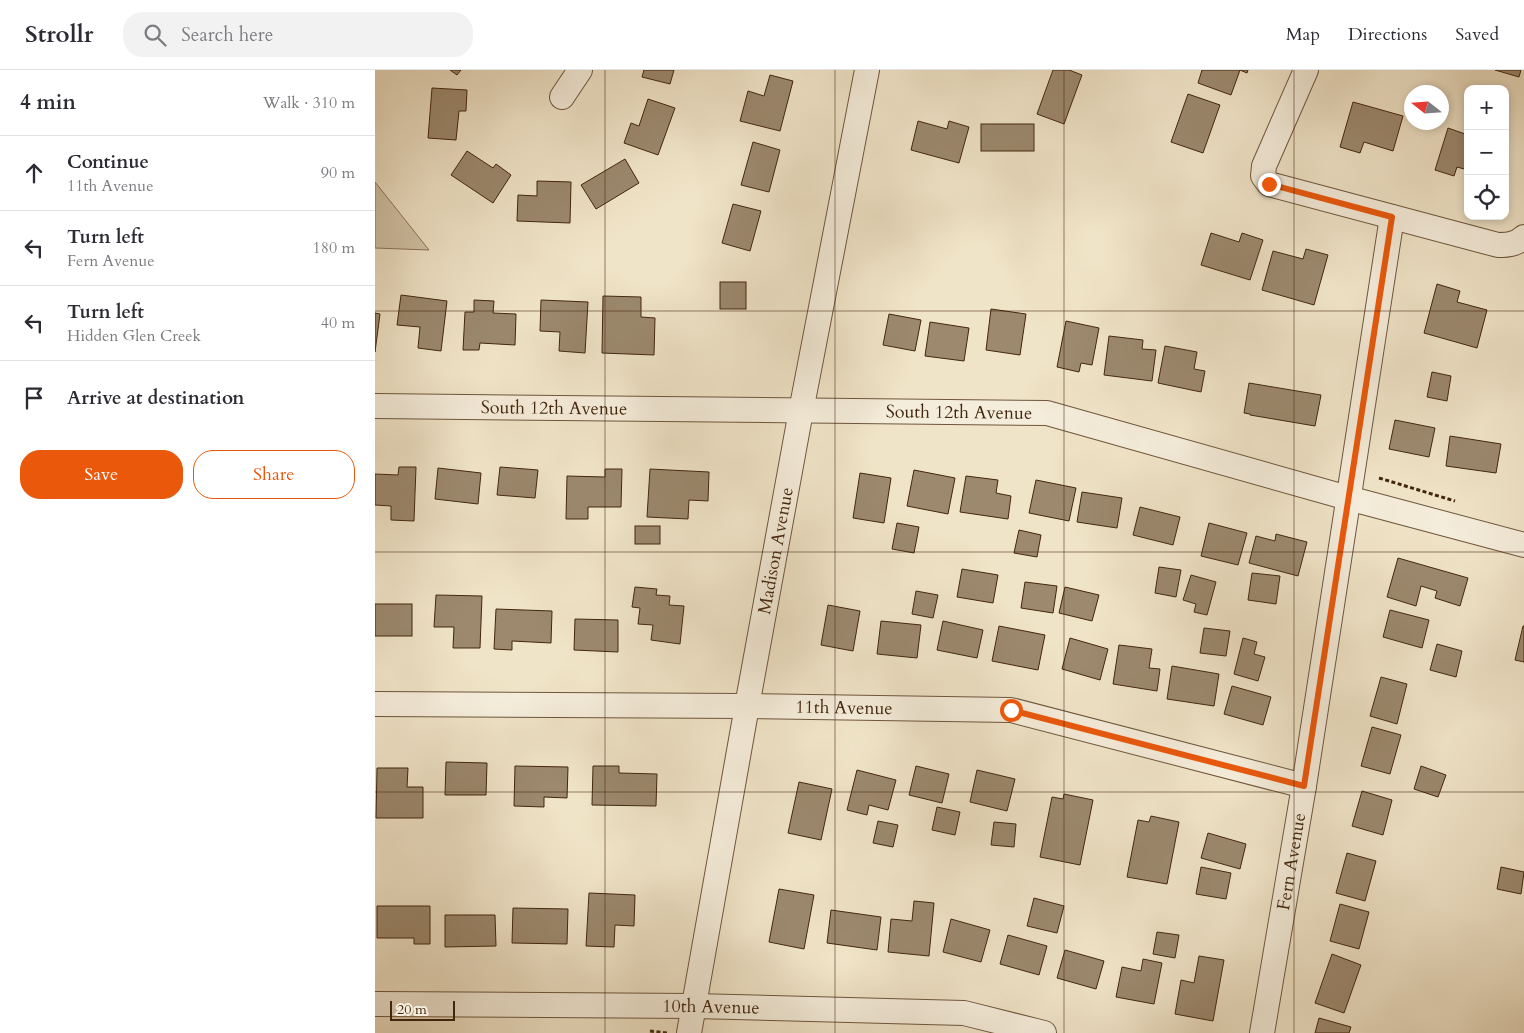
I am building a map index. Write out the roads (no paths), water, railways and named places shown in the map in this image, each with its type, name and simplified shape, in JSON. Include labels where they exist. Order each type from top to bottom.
[{"type":"street","points":[[562,97],[580,70]]},
{"type":"street","name":"Madison Avenue","points":[[689,1033],[801,410],[867,70]]},
{"type":"street","points":[[1306,70],[1264,166],[1263,176],[1269,184],[1498,245],[1518,243],[1524,237]]},
{"type":"street","name":"Fern Avenue","points":[[1262,1033],[1304,786],[1392,217]]},
{"type":"street","name":"South 12th Avenue","points":[[375,406],[1047,413],[1348,498],[1524,545]]},
{"type":"street","name":"11th Avenue","points":[[375,704],[747,706],[1011,710],[1304,786]]},
{"type":"street","name":"10th Avenue","points":[[375,1004],[694,1006],[963,1023],[1044,1033]]}]
